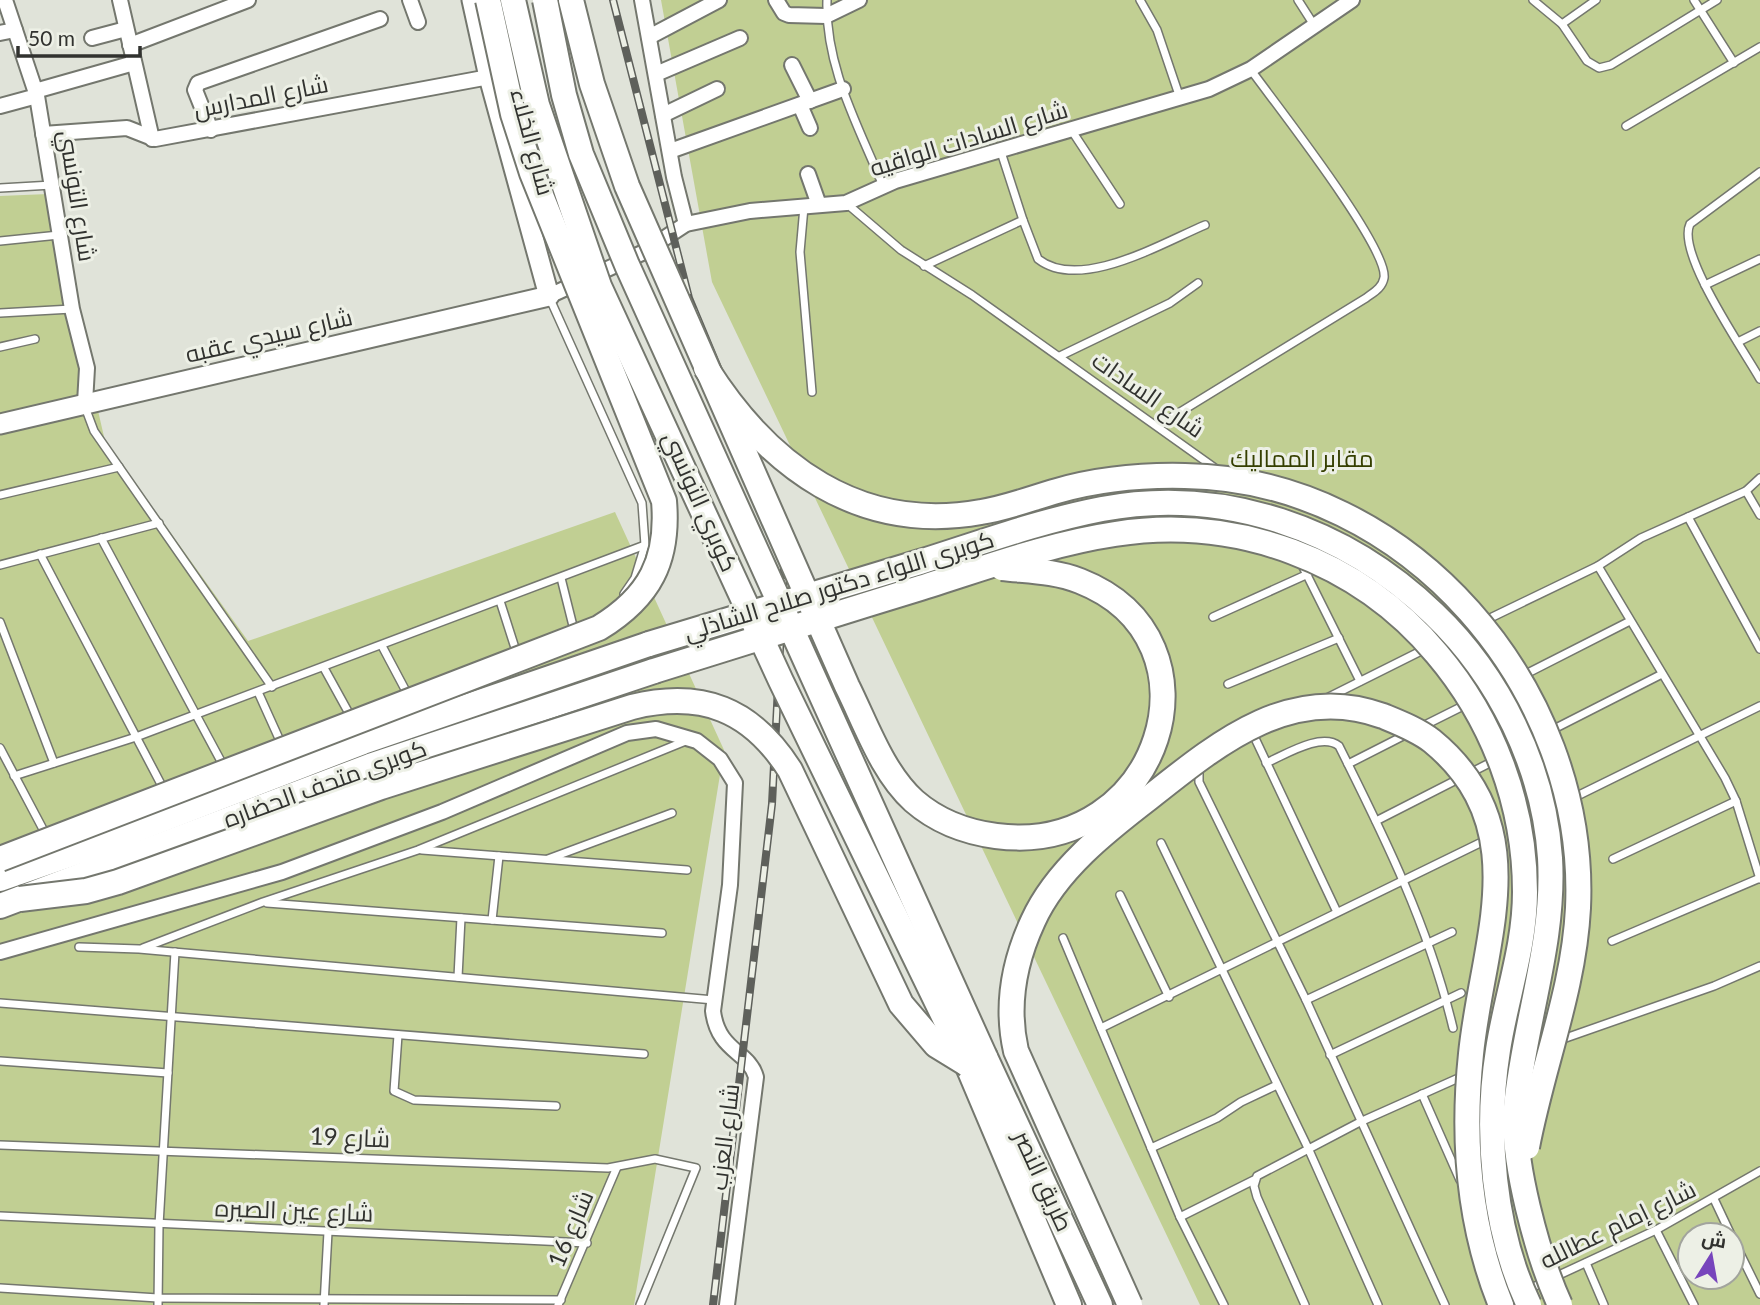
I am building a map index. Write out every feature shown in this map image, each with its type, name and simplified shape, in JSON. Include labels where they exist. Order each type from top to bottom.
[{"type":"highway","points":[[0,859],[599,628],[621,614],[639,597],[653,576],[663,552],[666,526],[664,501],[532,173],[513,114],[488,0]]},
{"type":"highway","name":"كوبري التونسي","points":[[513,0],[537,105],[599,286],[780,681],[976,1060]]},
{"type":"highway","name":"كوبري التونسي","points":[[545,0],[564,95],[581,154],[627,265],[976,1060]]},
{"type":"highway","points":[[571,0],[592,84],[623,176],[848,687],[887,766],[901,787],[928,811],[961,828],[1011,838],[1042,837],[1073,830],[1100,816],[1124,796],[1143,771],[1160,723],[1161,682],[1154,654],[1139,625],[1101,591],[1062,575],[990,566]]},
{"type":"highway","points":[[706,368],[733,408],[764,444],[804,475],[859,503],[891,510],[951,516],[983,512],[1100,481],[1159,476],[1222,478],[1283,491],[1342,513],[1393,543],[1457,596],[1496,641],[1541,719],[1562,775],[1575,842],[1578,874],[1576,937],[1562,1010],[1532,1117],[1524,1179]]},
{"type":"highway","name":"كوبرى اللواء دكتور صلاح الشاذلي","points":[[649,644],[1028,529],[1094,511],[1143,505],[1183,504],[1256,514],[1290,523],[1356,553],[1415,595],[1462,642],[1500,699],[1528,759],[1538,788],[1550,857],[1547,939],[1515,1112],[1518,1156],[1544,1266],[1560,1305]]},
{"type":"highway","name":"كوبرى اللواء دكتور صلاح الشاذلي","points":[[654,671],[990,566],[1094,538],[1136,531],[1203,531],[1251,538],[1320,562],[1367,590],[1410,625],[1447,665],[1477,710],[1510,789],[1522,842],[1525,892],[1523,930],[1497,1053],[1493,1110],[1501,1214],[1515,1303]]},
{"type":"highway","name":"كوبرى متحف الحضاره","points":[[0,879],[86,849],[363,742],[649,644]]},
{"type":"highway","name":"كوبرى متحف الحضاره","points":[[10,902],[370,765],[654,671]]},
{"type":"highway","points":[[10,902],[75,893],[118,882],[381,787],[632,706],[685,700],[711,704],[757,728],[776,747],[790,770],[873,951],[901,1004],[929,1039],[976,1060]]},
{"type":"highway","points":[[1130,1305],[1016,1051],[1011,1028],[1011,1006],[1018,962],[1033,921],[1059,880],[1122,818],[1184,768],[1255,722],[1292,712],[1333,707],[1374,713],[1429,739],[1469,782],[1491,832],[1496,873],[1495,914],[1471,1055],[1467,1158],[1475,1223],[1515,1303]]},
{"type":"highway","name":"طريق النصر","points":[[976,1060],[1069,1305]]},
{"type":"highway","name":"طريق النصر","points":[[976,1060],[1100,1305]]},
{"type":"street","name":"شارع التونسي","points":[[5,0],[8,31],[36,93],[72,309],[87,368],[85,403]]},
{"type":"street","points":[[120,0],[152,139]]},
{"type":"street","points":[[130,45],[221,5],[248,0]]},
{"type":"street","points":[[410,0],[418,22]]},
{"type":"street","name":"شارع الخلاء","points":[[472,0],[489,77],[549,296]]},
{"type":"street","points":[[642,0],[686,224]]},
{"type":"street","points":[[649,37],[719,0]]},
{"type":"street","points":[[776,0],[784,13],[789,15],[827,16],[859,0]]},
{"type":"street","name":"شارع السادات الواقيه","points":[[549,296],[642,253],[686,224],[750,211],[846,203],[883,186],[1180,99],[1251,69],[1352,0]]},
{"type":"street","points":[[211,130],[195,90],[198,83],[380,19]]},
{"type":"street","points":[[92,38],[126,29]]},
{"type":"street","points":[[656,74],[740,38]]},
{"type":"street","points":[[0,106],[134,63]]},
{"type":"street","points":[[792,65],[810,128]]},
{"type":"street","name":"شارع المدارس","points":[[43,134],[127,128],[141,131],[152,139],[489,77]]},
{"type":"street","points":[[663,114],[717,89]]},
{"type":"street","points":[[670,152],[843,89]]},
{"type":"street","points":[[808,174],[811,205]]},
{"type":"street","name":"شارع سيدي عقبه","points":[[0,424],[549,296]]},
{"type":"street","points":[[0,952],[282,873],[442,812],[626,733],[656,729],[692,739]]},
{"type":"street","name":"شارع العزب","points":[[692,739],[720,759],[735,783],[730,877],[713,1011],[718,1033],[724,1043],[754,1067],[756,1077],[727,1305]]},
{"type":"lane","points":[[827,0],[828,43],[843,89],[883,186]]},
{"type":"lane","points":[[1140,0],[1157,30],[1180,99]]},
{"type":"lane","points":[[1298,0],[1314,25]]},
{"type":"lane","points":[[1533,0],[1562,24],[1587,61],[1594,67],[1604,68],[1717,0]]},
{"type":"lane","points":[[1562,24],[1596,0]]},
{"type":"lane","points":[[1694,0],[1734,63]]},
{"type":"lane","points":[[1626,126],[1760,47]]},
{"type":"lane","points":[[1159,425],[1366,298],[1381,287],[1384,276],[1372,240],[1251,69]]},
{"type":"lane","points":[[1072,131],[1119,204]]},
{"type":"lane","points":[[1001,152],[1038,259],[1055,269],[1080,272],[1112,264],[1205,225]]},
{"type":"lane","points":[[1760,172],[1690,224],[1686,237],[1687,247],[1705,285],[1760,379]]},
{"type":"lane","points":[[0,188],[53,185]]},
{"type":"lane","name":"شارع السادات","points":[[846,203],[924,266],[972,295],[1159,425],[1249,495]]},
{"type":"lane","points":[[811,205],[800,252],[812,392]]},
{"type":"lane","points":[[924,266],[1023,220]]},
{"type":"lane","points":[[0,241],[60,235]]},
{"type":"lane","points":[[1705,285],[1760,259]]},
{"type":"lane","points":[[1060,356],[1170,303],[1198,284]]},
{"type":"lane","points":[[549,296],[642,503],[645,545],[635,578],[617,602]]},
{"type":"lane","points":[[0,313],[72,309]]},
{"type":"lane","points":[[1738,342],[1760,331]]},
{"type":"lane","points":[[0,347],[35,339]]},
{"type":"lane","points":[[85,403],[89,423],[272,687]]},
{"type":"lane","points":[[0,495],[119,467]]},
{"type":"lane","points":[[1473,626],[1598,566],[1641,538],[1746,491],[1759,481]]},
{"type":"lane","points":[[1746,491],[1760,515]]},
{"type":"lane","points":[[1257,504],[1280,532]]},
{"type":"lane","points":[[1688,517],[1760,649]]},
{"type":"lane","points":[[0,565],[159,523]]},
{"type":"lane","points":[[101,538],[223,765]]},
{"type":"lane","points":[[1287,542],[1308,574],[1360,681]]},
{"type":"lane","points":[[15,776],[136,737],[645,545]]},
{"type":"lane","points":[[40,554],[163,788]]},
{"type":"lane","points":[[1598,566],[1700,736],[1736,802],[1760,879],[1612,942]]},
{"type":"lane","points":[[1213,617],[1308,574]]},
{"type":"lane","points":[[561,578],[574,630]]},
{"type":"lane","points":[[500,601],[516,651]]},
{"type":"lane","points":[[23,840],[574,630],[610,608]]},
{"type":"lane","points":[[1348,764],[1630,621]]},
{"type":"lane","points":[[0,622],[54,763]]},
{"type":"lane","points":[[1448,639],[1461,632]]},
{"type":"lane","points":[[1228,684],[1339,638]]},
{"type":"lane","points":[[1435,645],[1253,734],[1206,761],[1198,776],[1306,1000],[1444,1305]]},
{"type":"lane","points":[[382,646],[408,695]]},
{"type":"lane","points":[[324,668],[351,717]]},
{"type":"lane","points":[[1538,738],[1662,674]]},
{"type":"lane","points":[[258,692],[281,743]]},
{"type":"lane","points":[[1540,814],[1760,706]]},
{"type":"lane","points":[[1253,734],[1337,912]]},
{"type":"lane","points":[[139,949],[263,902],[418,850],[692,739]]},
{"type":"lane","points":[[1266,763],[1327,740],[1339,746],[1405,879],[1430,943],[1453,1028]]},
{"type":"lane","points":[[1376,821],[1525,744]]},
{"type":"lane","points":[[0,748],[45,833]]},
{"type":"lane","points":[[1614,859],[1736,802]]},
{"type":"lane","points":[[544,860],[672,813]]},
{"type":"lane","points":[[1101,1027],[1169,997],[1221,968],[1528,820]]},
{"type":"lane","points":[[1161,843],[1308,1148],[1378,1305]]},
{"type":"lane","points":[[418,850],[687,870]]},
{"type":"lane","points":[[492,920],[499,856]]},
{"type":"lane","points":[[1120,895],[1169,997]]},
{"type":"lane","points":[[263,902],[662,933]]},
{"type":"lane","points":[[458,977],[461,918]]},
{"type":"lane","points":[[1306,1000],[1452,932]]},
{"type":"lane","points":[[1063,938],[1180,1217],[1224,1305]]},
{"type":"lane","points":[[79,947],[176,952],[714,1000]]},
{"type":"lane","points":[[158,1302],[159,1225],[176,952]]},
{"type":"lane","points":[[1546,1045],[1714,986],[1760,966]]},
{"type":"lane","points":[[1330,1055],[1461,993]]},
{"type":"lane","points":[[0,1003],[644,1054]]},
{"type":"lane","points":[[398,1035],[393,1082],[394,1091],[401,1097],[414,1100],[556,1106]]},
{"type":"lane","points":[[1180,1217],[1254,1180],[1265,1169],[1360,1122],[1481,1068],[1533,1050]]},
{"type":"lane","points":[[0,1061],[168,1073]]},
{"type":"lane","points":[[1152,1148],[1217,1118],[1241,1102],[1277,1085]]},
{"type":"lane","points":[[1422,1094],[1515,1303]]},
{"type":"lane","name":"شارع 19","points":[[0,1145],[618,1167],[655,1159],[696,1168],[640,1305]]},
{"type":"lane","name":"شارع 16","points":[[559,1302],[618,1167]]},
{"type":"lane","name":"شارع إمام عطالله","points":[[1489,1305],[1515,1303],[1586,1263],[1714,1199],[1760,1171]]},
{"type":"lane","points":[[1254,1180],[1256,1196],[1305,1305]]},
{"type":"lane","points":[[1714,1199],[1725,1221]]},
{"type":"lane","name":"شارع عين الصيره","points":[[0,1216],[587,1243]]},
{"type":"lane","points":[[1656,1230],[1694,1305]]},
{"type":"lane","points":[[324,1301],[328,1232]]},
{"type":"lane","points":[[1586,1263],[1604,1305]]},
{"type":"lane","points":[[1746,1265],[1760,1294]]},
{"type":"lane","points":[[0,1288],[158,1302],[559,1302]]},
{"type":"green space","name":"مقابر المماليك","points":[[661,0],[1760,0],[1760,1305],[1200,1305],[712,282]]},
{"type":"green space","points":[[48,194],[105,441],[248,641],[615,512],[724,750],[634,1305],[0,1305],[0,196]]},
{"type":"railway","points":[[613,0],[689,298],[786,531],[772,804],[713,1305]]}]
